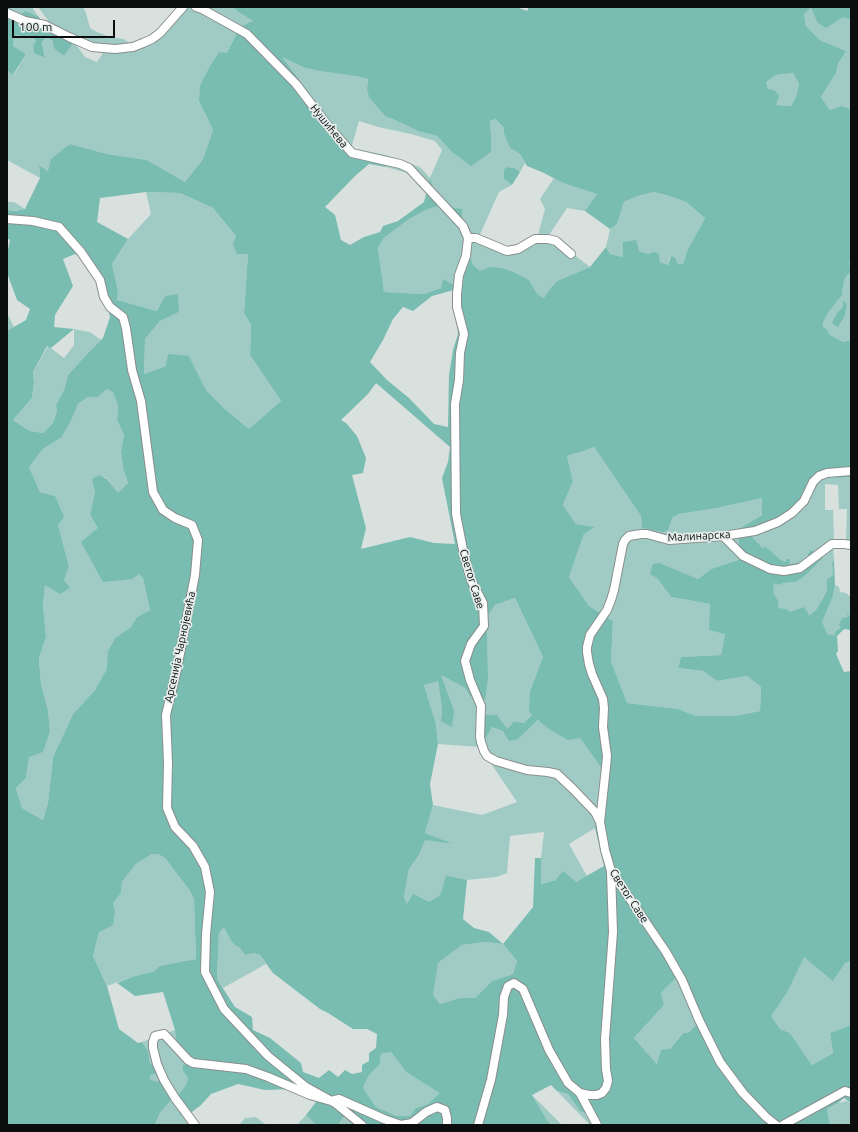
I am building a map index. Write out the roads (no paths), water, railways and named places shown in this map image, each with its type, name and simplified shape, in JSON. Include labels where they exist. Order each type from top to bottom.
[{"type":"street","points":[[7,13],[25,21],[45,25],[92,47],[115,49],[143,44],[152,39],[160,33],[183,7]]},
{"type":"street","name":"Нушићева","points":[[196,7],[246,34],[296,84],[329,127],[352,153],[400,164],[409,168],[463,226],[468,238]]},
{"type":"street","name":"Арсенија Чарнојевића","points":[[7,219],[33,221],[59,227],[81,252],[100,280],[104,297],[110,307],[123,317],[132,370],[141,400],[153,492],[163,510],[175,518],[192,525],[198,540],[195,576],[166,715],[168,763],[167,808],[175,827],[193,846],[205,867],[210,892],[206,934],[205,972],[224,1009],[268,1056],[306,1087],[331,1101],[362,1125]]},
{"type":"street","points":[[468,238],[476,238],[507,251],[518,249],[535,238],[548,239],[556,241],[572,254]]},
{"type":"street","name":"Светог Саве","points":[[468,238],[466,256],[459,275],[457,294],[457,308],[464,334],[460,353],[459,380],[455,404],[456,514],[464,555],[471,580],[483,603],[484,626],[471,644],[465,661],[470,680],[481,706],[481,742],[487,756],[496,761],[527,770],[557,774],[595,812],[600,822],[605,850],[611,871],[666,952],[682,980],[720,1062],[743,1093],[766,1117],[776,1125]]},
{"type":"street","name":"Малинарска","points":[[600,822],[607,756],[603,727],[604,708],[603,699],[589,664],[587,647],[590,636],[607,610],[611,600],[623,544],[629,536],[641,534],[647,534],[669,540],[723,536],[755,531],[778,522],[792,514],[804,501],[813,482],[819,476],[827,473],[851,471]]},
{"type":"street","points":[[723,536],[743,556],[770,569],[784,571],[800,568],[832,544],[851,545]]},
{"type":"street","points":[[478,1125],[491,1080],[503,1015],[504,997],[508,986],[514,983],[522,989],[549,1050],[568,1083],[580,1093],[589,1096],[597,1096],[606,1088],[608,1081],[605,1038],[613,932],[611,871]]},
{"type":"street","name":"Арсенија Чарнојевића","points":[[195,1125],[164,1080],[153,1048],[155,1036],[164,1034],[188,1060],[246,1069],[310,1096],[331,1101]]},
{"type":"street","points":[[783,1125],[845,1091],[851,1093]]},
{"type":"street","points":[[580,1093],[597,1125]]},
{"type":"street","points":[[331,1101],[339,1099],[400,1125],[412,1123],[426,1112],[437,1107],[445,1110],[447,1125]]}]
